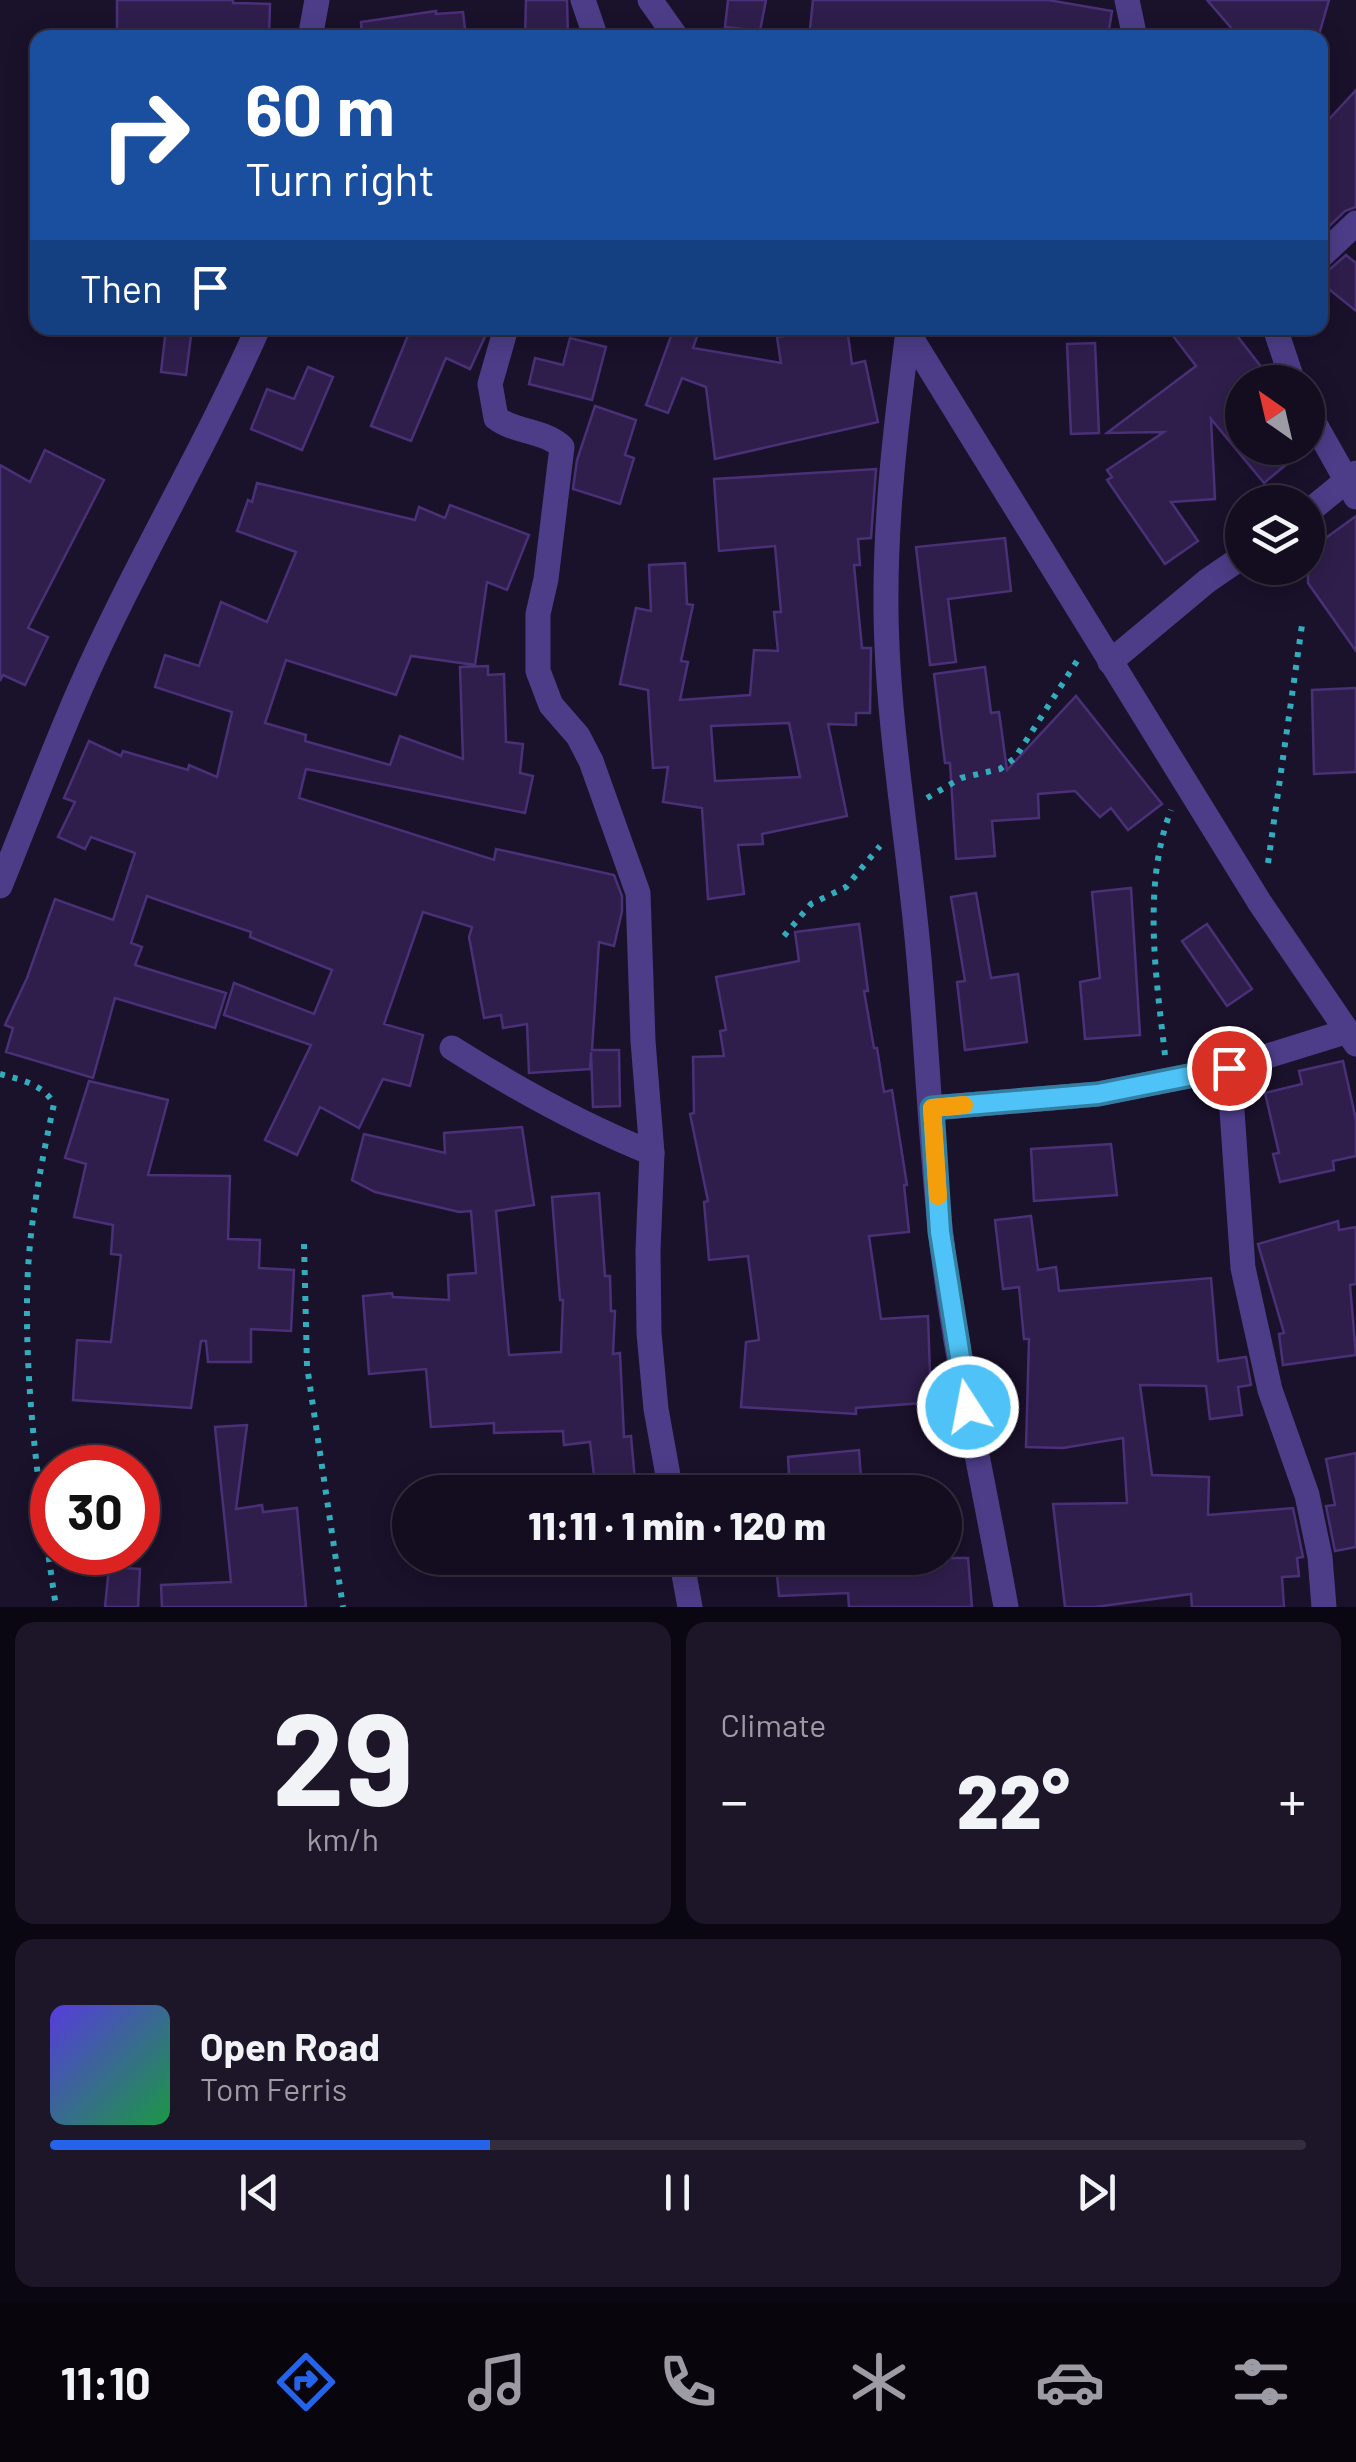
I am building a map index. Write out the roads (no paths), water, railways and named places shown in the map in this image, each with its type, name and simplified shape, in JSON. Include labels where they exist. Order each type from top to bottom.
[{"type":"street","points":[[312,30],[318,0]]},
{"type":"street","points":[[583,0],[593,30]]},
{"type":"street","points":[[650,0],[671,30]]},
{"type":"street","points":[[1127,0],[1134,30]]},
{"type":"street","points":[[1328,249],[1356,223]]},
{"type":"street","points":[[0,886],[80,687],[226,401],[255,335]]},
{"type":"street","points":[[504,335],[490,384],[496,418],[514,428],[549,437],[562,447],[538,614],[538,671],[551,705],[578,736],[591,761],[638,893],[652,1153],[649,1333],[656,1409],[668,1475]]},
{"type":"street","points":[[906,335],[888,516],[886,612],[940,1232],[956,1341],[1006,1607]]},
{"type":"street","points":[[910,335],[1260,904],[1352,1037],[1229,1068],[1098,1094],[932,1108]]},
{"type":"street","points":[[1277,335],[1288,365]]},
{"type":"street","points":[[1325,439],[1353,484],[1325,501]]},
{"type":"street","points":[[1110,662],[1225,569]]},
{"type":"street","points":[[452,1048],[567,1116],[652,1153]]},
{"type":"street","points":[[1229,1068],[1244,1268],[1270,1390],[1307,1495],[1320,1557],[1324,1607]]},
{"type":"street","points":[[684,1575],[690,1607]]}]
